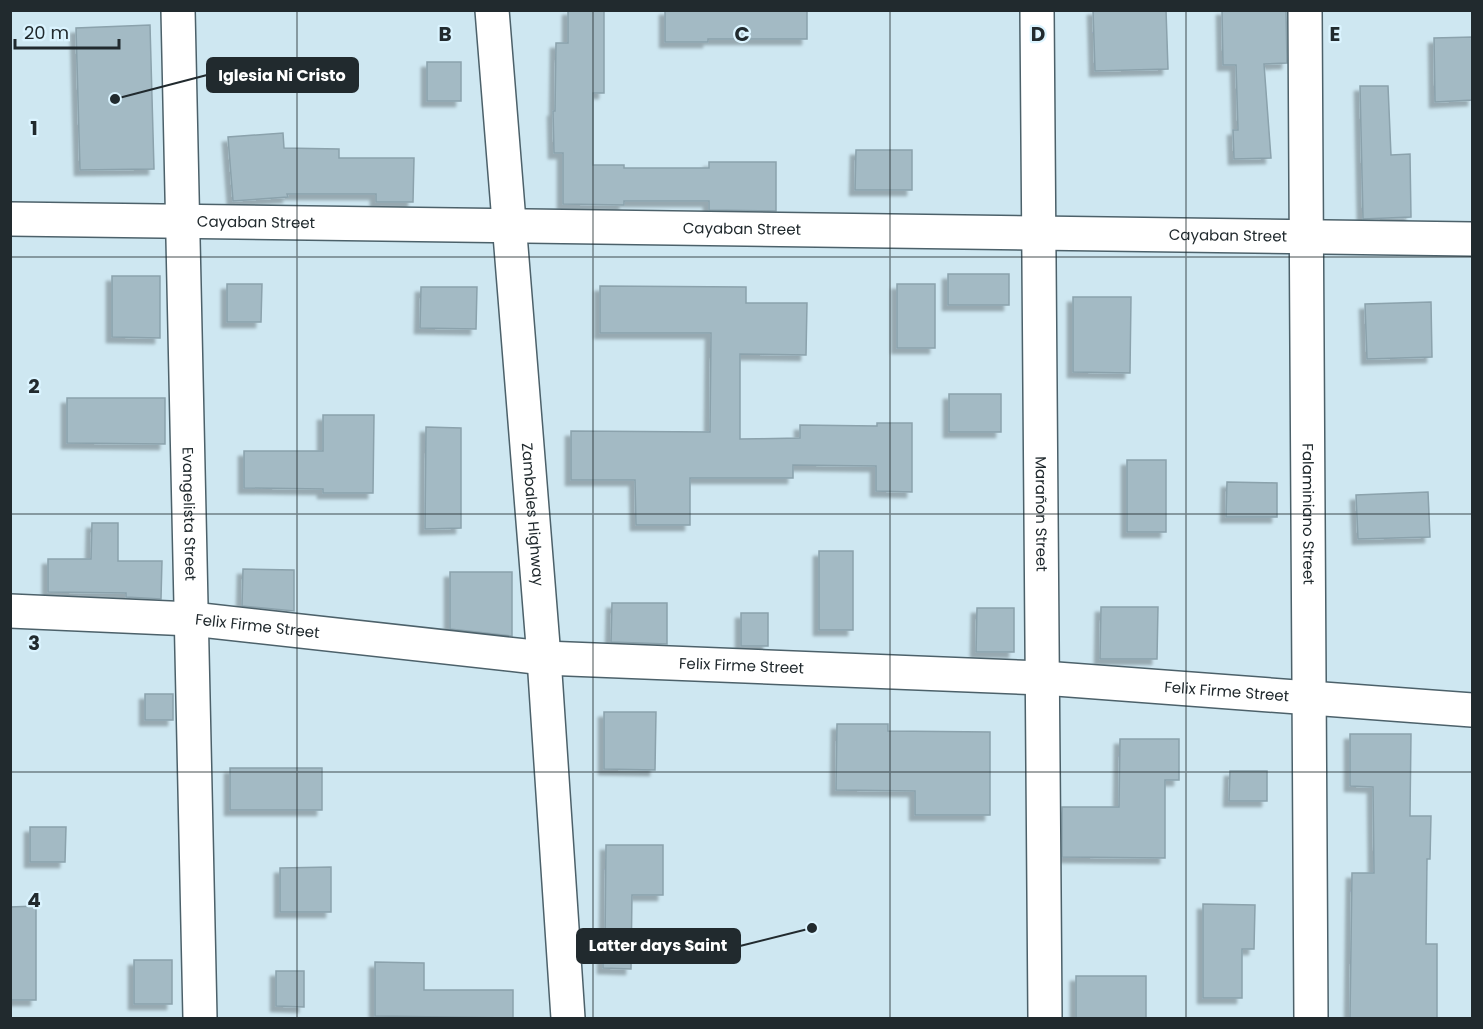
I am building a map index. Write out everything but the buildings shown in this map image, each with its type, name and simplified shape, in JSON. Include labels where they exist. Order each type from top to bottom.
[{"type":"street","name":"Evangelista Street","points":[[178,10],[200,1018]]},
{"type":"street","name":"Zambales Highway","points":[[492,10],[544,658],[568,1018]]},
{"type":"street","name":"Marañon Street","points":[[1037,10],[1045,1018]]},
{"type":"street","name":"Falaminiano Street","points":[[1305,10],[1311,1018]]},
{"type":"street","name":"Cayaban Street","points":[[10,219],[1473,239]]},
{"type":"street","name":"Felix Firme Street","points":[[10,611],[192,619],[544,658],[1042,678],[1473,710]]},
{"type":"place","name":"Iglesia Ni Cristo","points":[[115,99]]},
{"type":"place","name":"Latter days Saint","points":[[812,928]]}]
